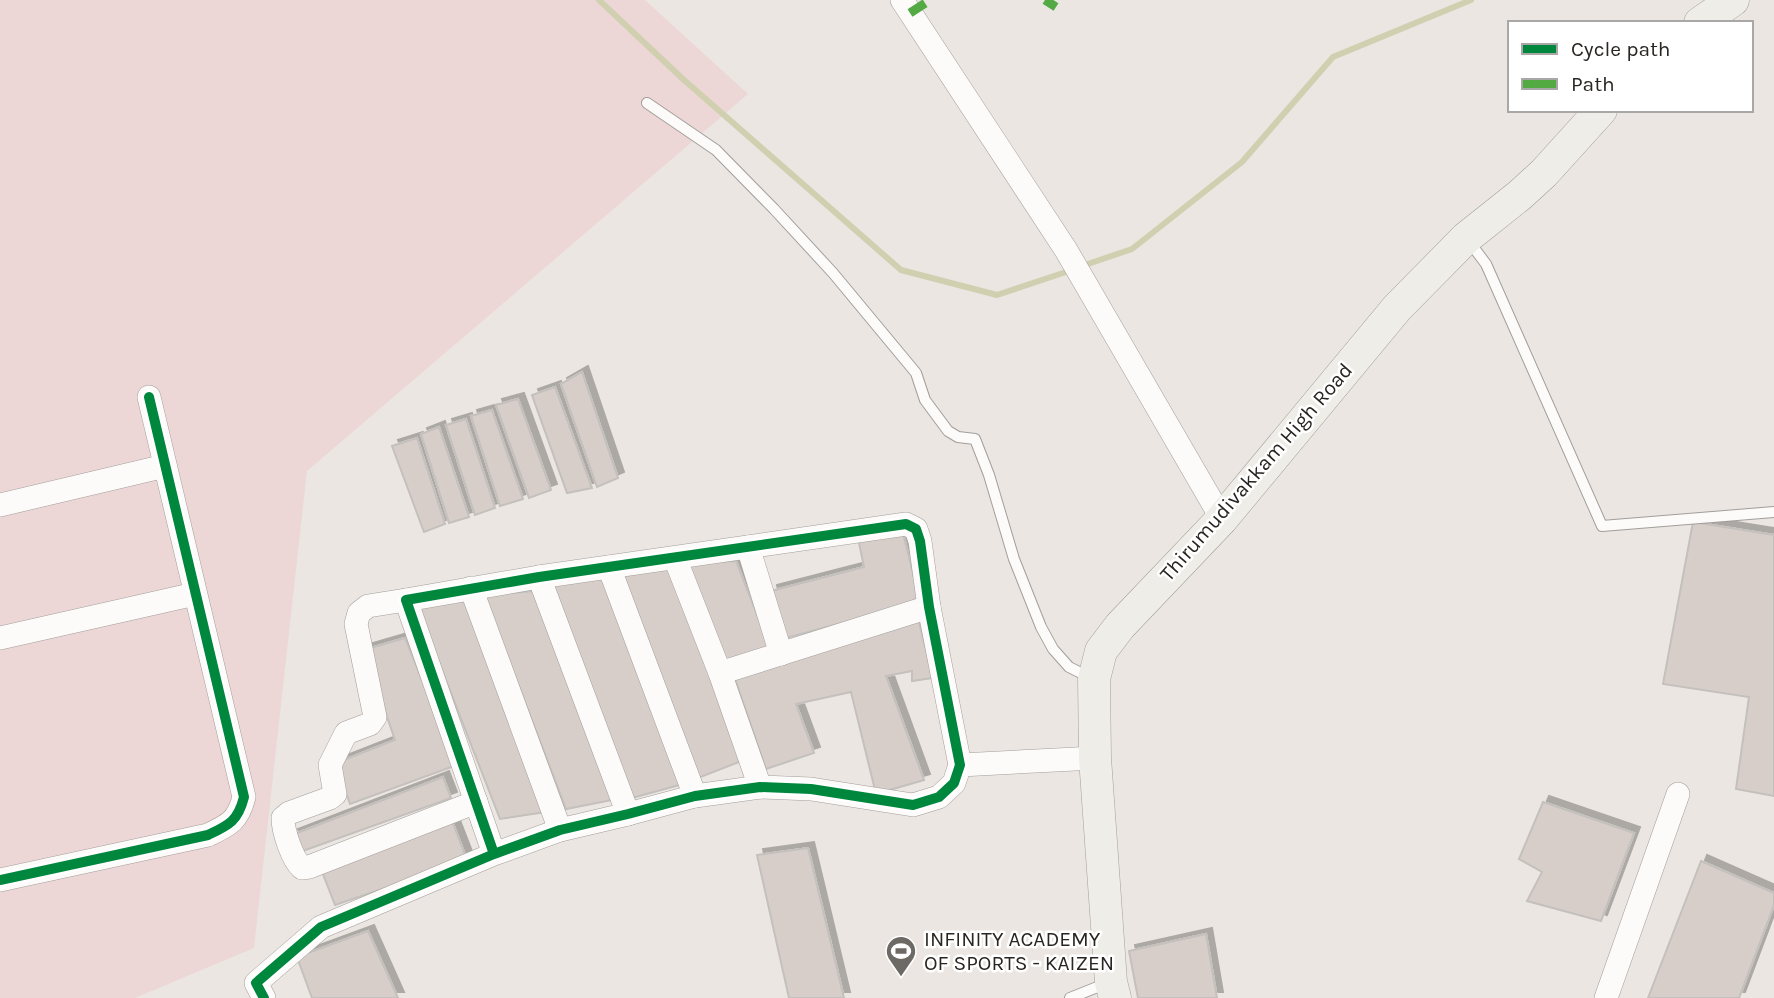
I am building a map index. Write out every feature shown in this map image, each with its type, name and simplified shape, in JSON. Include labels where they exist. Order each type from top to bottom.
[{"type":"main road","points":[[1703,21],[1733,0]]},
{"type":"main road","name":"Thirumudivakkam High Road","points":[[1113,990],[1095,758],[1094,679],[1101,651],[1120,626],[1222,519],[1396,308],[1466,238],[1544,173],[1599,112]]},
{"type":"street","points":[[902,0],[1084,279],[1222,519]]},
{"type":"street","points":[[0,880],[208,835],[229,825],[240,812],[244,797],[149,397]]},
{"type":"street","points":[[0,505],[165,466]]},
{"type":"street","points":[[260,991],[321,927],[494,854],[560,830],[695,796],[760,787],[811,789],[913,805],[939,797],[954,783],[960,765],[916,529],[906,524],[609,566],[368,606],[359,612],[356,624],[375,717],[370,724],[346,733],[330,765],[335,794],[283,818],[283,826],[297,863],[302,868],[309,867],[476,802]]},
{"type":"street","points":[[748,547],[781,654]]},
{"type":"street","points":[[676,558],[760,787]]},
{"type":"street","points":[[609,566],[695,796]]},
{"type":"street","points":[[539,577],[628,814]]},
{"type":"street","points":[[471,588],[560,830]]},
{"type":"street","points":[[0,638],[195,594]]},
{"type":"street","points":[[406,600],[494,854]]},
{"type":"street","points":[[720,673],[929,607]]},
{"type":"street","points":[[960,765],[1095,758]]},
{"type":"street","points":[[1606,998],[1678,794]]},
{"type":"lane","points":[[647,103],[716,150],[774,209],[833,273],[916,373],[925,400],[947,431],[958,437],[975,439],[989,475],[1014,559],[1041,627],[1053,649],[1069,667],[1094,679]]},
{"type":"lane","points":[[1466,238],[1486,264],[1602,526],[1774,512]]},
{"type":"lane","points":[[1070,998],[1113,990]]},
{"type":"shaded area","points":[[0,0],[645,0],[748,94],[307,471],[254,948],[135,998],[0,998]]},
{"type":"building","points":[[582,372],[618,478],[597,487],[561,384]]},
{"type":"building","points":[[555,387],[592,488],[567,493],[532,395]]},
{"type":"building","points":[[518,399],[551,490],[529,498],[496,405]]},
{"type":"building","points":[[492,410],[523,499],[500,506],[471,416]]},
{"type":"building","points":[[466,419],[495,508],[475,515],[446,425]]},
{"type":"building","points":[[439,427],[469,517],[449,523],[421,434]]},
{"type":"building","points":[[417,438],[445,524],[424,532],[392,446]]},
{"type":"building","points":[[1693,522],[1774,535],[1774,796],[1736,789],[1749,697],[1663,684]]},
{"type":"building","points":[[902,529],[920,602],[782,639],[771,591],[864,567],[858,538]]},
{"type":"building","points":[[736,561],[770,648],[722,662],[686,564]]},
{"type":"building","points":[[667,566],[744,760],[698,778],[619,575]]},
{"type":"building","points":[[603,576],[683,784],[632,798],[550,582]]},
{"type":"building","points":[[535,591],[617,799],[566,809],[484,595]]},
{"type":"building","points":[[463,598],[546,812],[500,819],[416,603]]},
{"type":"building","points":[[918,618],[933,678],[912,681],[912,671],[886,676],[924,780],[876,794],[851,692],[796,704],[814,753],[766,769],[735,679]]},
{"type":"building","points":[[405,638],[457,765],[350,804],[336,763],[395,740],[364,650]]},
{"type":"building","points":[[443,777],[451,798],[300,852],[292,835]]},
{"type":"building","points":[[1543,802],[1634,833],[1601,921],[1527,901],[1542,872],[1519,859]]},
{"type":"building","points":[[452,821],[467,860],[335,905],[321,869]]},
{"type":"building","points":[[808,848],[844,998],[789,998],[757,855]]},
{"type":"building","points":[[1701,861],[1774,893],[1774,905],[1739,998],[1648,998]]},
{"type":"building","points":[[368,931],[398,998],[312,998],[297,957]]},
{"type":"building","points":[[1206,934],[1217,998],[1138,998],[1129,951]]},
{"type":"waterway","points":[[599,0],[684,80],[901,270],[997,295],[1072,270]]},
{"type":"waterway","points":[[1082,266],[1132,249],[1242,162],[1333,57],[1471,0]]},
{"type":"marked path","points":[[910,13],[930,0]]},
{"type":"marked path","points":[[1045,0],[1056,7]]},
{"type":"cycle path","points":[[0,880],[208,835],[232,821],[242,805],[244,797],[149,397]]},
{"type":"cycle path","points":[[264,998],[256,983],[321,927],[494,854],[560,830],[695,796],[760,787],[811,789],[913,805],[939,797],[954,783],[960,765],[916,529],[906,524],[539,577],[406,600],[494,854]]},
{"type":"place","name":"INFINITY ACADEMY OF SPORTS - KAIZEN","points":[[901,978]]}]
